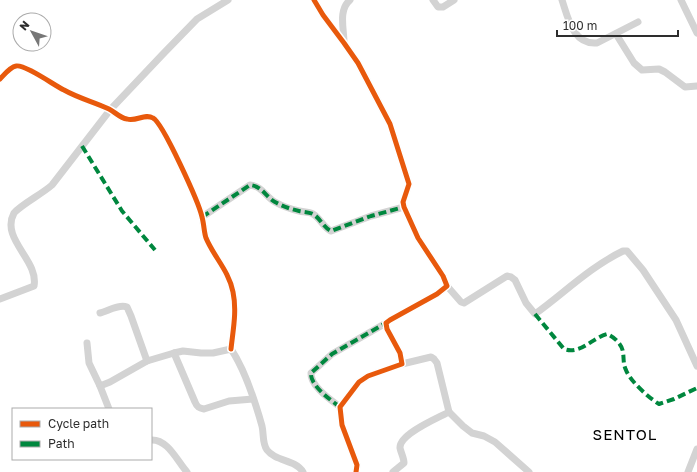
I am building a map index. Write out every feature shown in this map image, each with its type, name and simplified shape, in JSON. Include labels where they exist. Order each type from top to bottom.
[{"type":"street","points":[[0,299],[30,288],[34,286],[35,282],[30,269],[8,230],[9,223],[14,214],[19,208],[52,185],[110,110],[197,19],[228,0]]},
{"type":"street","points":[[314,0],[322,15],[358,63],[390,124],[409,184],[404,198],[404,207],[418,238],[447,286],[461,302],[464,303],[507,276],[511,277],[526,303],[535,314],[597,266],[623,250],[627,251],[643,270],[676,320],[697,366]]},
{"type":"street","points":[[344,43],[343,10],[345,5],[350,0]]},
{"type":"street","points":[[433,0],[438,7],[443,7],[454,0]]},
{"type":"street","points":[[562,0],[569,23],[575,33],[590,44],[597,43],[638,22]]},
{"type":"street","points":[[681,0],[697,34]]},
{"type":"street","points":[[616,34],[634,63],[642,70],[659,69],[685,87],[697,86]]},
{"type":"street","points":[[0,79],[13,67],[21,67],[65,91],[110,110],[125,119],[131,120],[148,116],[154,118],[158,122],[174,151],[202,217],[206,237],[211,249],[228,276],[233,291],[235,304],[231,349],[238,360],[263,428],[264,445],[273,455],[294,464],[300,471]]},
{"type":"street","points":[[202,217],[250,185],[255,185],[273,201],[283,206],[312,213],[320,219],[325,227],[331,231],[371,216],[404,207]]},
{"type":"street","points":[[340,407],[323,394],[311,379],[311,374],[332,354],[436,294],[447,286]]},
{"type":"street","points":[[100,313],[119,307],[127,307],[147,361]]},
{"type":"street","points":[[386,323],[387,329],[400,353],[402,364]]},
{"type":"street","points":[[87,343],[89,363],[109,408]]},
{"type":"street","points":[[100,386],[147,361],[174,353],[183,351],[213,353],[231,349]]},
{"type":"street","points":[[174,353],[195,402],[200,409],[234,400],[253,399]]},
{"type":"street","points":[[356,472],[356,466],[342,425],[340,407],[359,382],[368,376],[402,364],[431,357],[437,363],[449,412],[472,433],[484,436],[495,442],[529,472]]},
{"type":"street","points":[[393,472],[404,463],[400,447],[402,442],[409,434],[449,412]]},
{"type":"street","points":[[152,440],[162,442],[186,472]]},
{"type":"street","points":[[688,472],[697,449]]},
{"type":"marked path","points":[[82,146],[122,211],[155,250]]},
{"type":"marked path","points":[[202,217],[250,185],[258,187],[280,205],[313,214],[331,231],[371,216],[404,207]]},
{"type":"marked path","points":[[535,314],[564,349],[575,350],[581,348],[607,334],[612,337],[621,346],[625,368],[631,379],[645,394],[659,404],[674,399],[697,388]]},
{"type":"marked path","points":[[340,407],[317,388],[311,373],[332,354],[386,323]]},
{"type":"cycle path","points":[[314,0],[323,15],[358,63],[390,124],[409,184],[403,202],[404,207],[418,238],[443,276],[447,286],[437,294],[386,323],[387,329],[400,353],[402,364],[368,376],[359,382],[340,407],[342,425],[357,465],[356,472]]},
{"type":"cycle path","points":[[0,79],[7,71],[16,66],[20,66],[69,93],[109,109],[124,118],[130,120],[147,116],[153,118],[158,123],[180,164],[194,196],[202,217],[206,238],[231,284],[235,306],[231,349]]},
{"type":"district","name":"SENTOL","points":[[625,434]]}]
